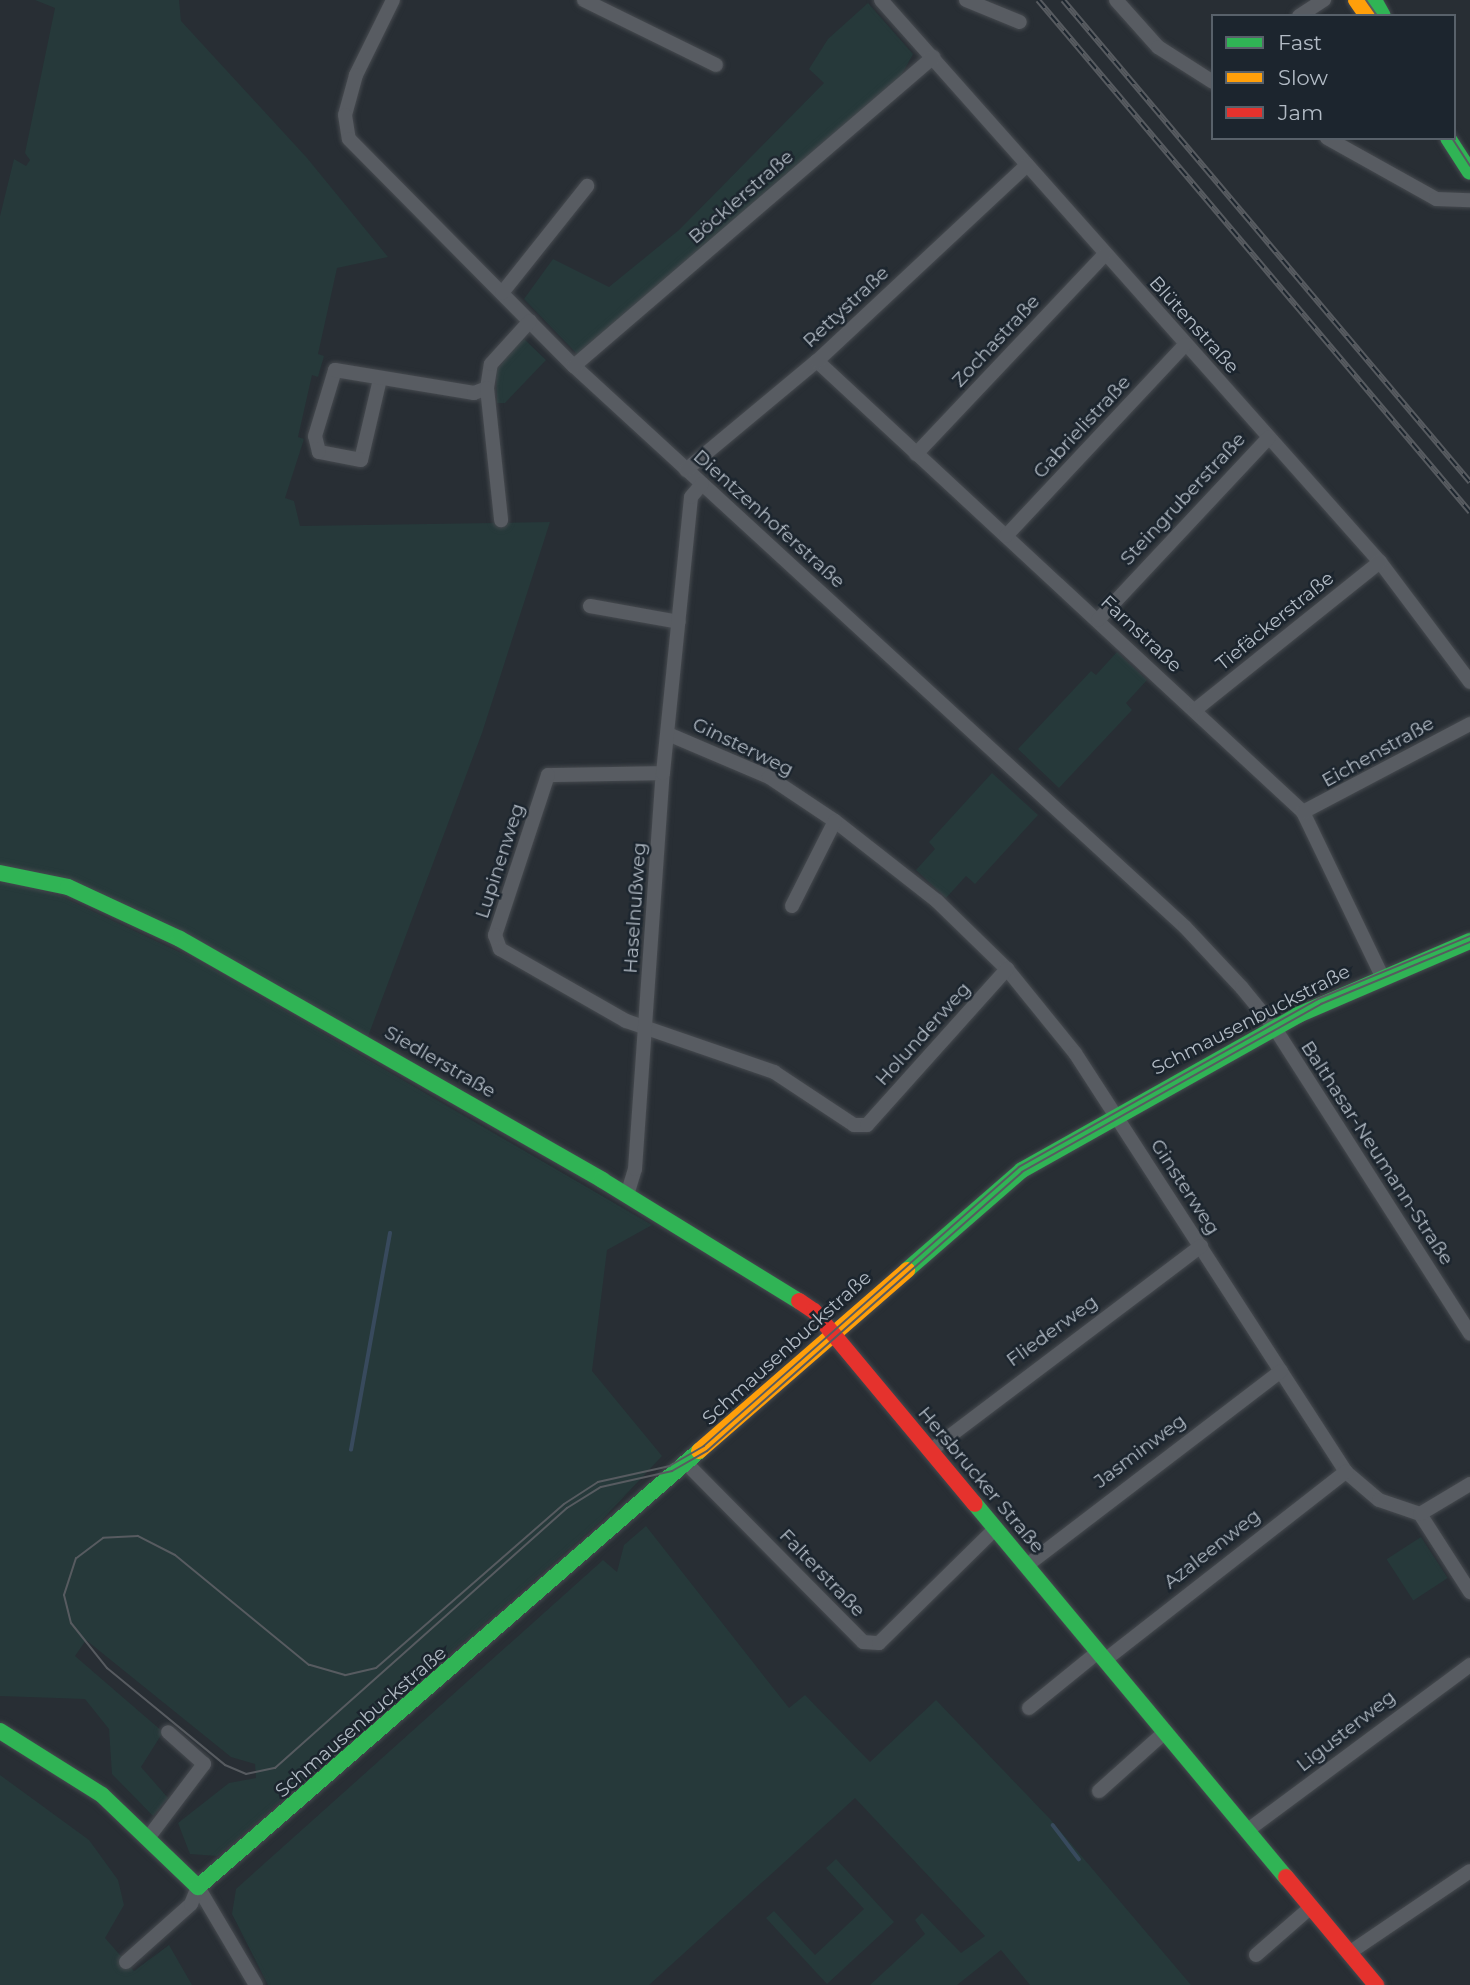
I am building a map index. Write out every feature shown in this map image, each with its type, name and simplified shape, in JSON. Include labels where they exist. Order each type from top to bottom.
[{"type":"street","name":"Dientzenhoferstraße","points":[[393,0],[356,75],[345,115],[349,139],[574,366],[1185,927],[1274,1027]]},
{"type":"street","points":[[584,0],[716,65]]},
{"type":"street","name":"Blütenstraße","points":[[881,0],[1380,562],[1470,682]]},
{"type":"street","points":[[966,0],[1020,22]]},
{"type":"street","points":[[1116,0],[1158,47],[1210,78]]},
{"type":"street","points":[[1301,14],[1324,0]]},
{"type":"street","name":"Böcklerstraße","points":[[574,366],[933,57]]},
{"type":"street","points":[[1456,128],[1470,150]]},
{"type":"street","points":[[1331,140],[1436,199],[1470,200]]},
{"type":"street","points":[[1449,140],[1470,172]]},
{"type":"street","name":"Rettystraße","points":[[686,470],[817,361],[1027,165]]},
{"type":"street","points":[[502,293],[587,186]]},
{"type":"street","name":"Zochastraße","points":[[916,454],[1105,254]]},
{"type":"street","points":[[501,520],[487,388],[491,364],[530,321]]},
{"type":"street","name":"Gabrielistraße","points":[[1006,536],[1185,345]]},
{"type":"street","name":"Farnstraße","points":[[817,361],[1303,812],[1382,976]]},
{"type":"street","points":[[380,379],[361,460],[319,452],[315,436],[335,370],[474,393],[487,388]]},
{"type":"street","name":"Steingruberstraße","points":[[1098,620],[1269,437]]},
{"type":"street","name":"Haselnußweg","points":[[627,1195],[646,1030],[663,773],[691,497],[702,484]]},
{"type":"street","name":"Tiefäckerstraße","points":[[1195,710],[1380,562]]},
{"type":"street","points":[[590,606],[680,622]]},
{"type":"street","name":"Eichenstraße","points":[[1303,812],[1470,724]]},
{"type":"street","name":"Ginsterweg","points":[[668,734],[769,777],[835,821],[937,901],[1007,970],[1063,1036],[1346,1472],[1379,1500],[1420,1514]]},
{"type":"street","name":"Lupinenweg","points":[[646,1030],[500,949],[495,935],[548,775],[663,773]]},
{"type":"street","points":[[792,906],[835,821]]},
{"type":"street","name":"Siedlerstraße","points":[[0,873],[38,877],[141,919],[627,1195],[787,1292],[834,1334]]},
{"type":"street","name":"Schmausenbuckstraße","points":[[198,1887],[688,1465],[1014,1177],[1114,1116],[1274,1027],[1382,976],[1470,941]]},
{"type":"street","name":"Holunderweg","points":[[646,1030],[736,1055],[805,1090],[854,1125],[867,1125],[1007,970]]},
{"type":"street","name":"Balthasar-Neumann-Straße","points":[[1274,1027],[1470,1334]]},
{"type":"street","name":"Fliederweg","points":[[930,1451],[1201,1246]]},
{"type":"street","name":"Hersbrucker Straße","points":[[834,1334],[993,1531],[1026,1566],[1376,1985]]},
{"type":"street","name":"Jasminweg","points":[[1026,1566],[1281,1371]]},
{"type":"street","name":"Falterstraße","points":[[688,1465],[863,1642],[879,1643],[993,1531]]},
{"type":"street","name":"Azaleenweg","points":[[1101,1656],[1346,1472]]},
{"type":"street","points":[[1470,1484],[1420,1514],[1470,1592]]},
{"type":"street","points":[[1029,1708],[1101,1656]]},
{"type":"street","name":"Ligusterweg","points":[[1248,1830],[1470,1665]]},
{"type":"street","points":[[0,1731],[102,1795],[198,1887],[256,1985]]},
{"type":"street","points":[[148,1838],[204,1764],[168,1732]]},
{"type":"street","points":[[1099,1791],[1165,1732]]},
{"type":"street","points":[[1349,1953],[1470,1871]]},
{"type":"street","points":[[126,1962],[191,1904],[198,1887]]},
{"type":"street","points":[[1256,1955],[1311,1907]]},
{"type":"shaded area","points":[[35,0],[179,0],[181,21],[307,158],[388,257],[337,268],[318,354],[324,356],[318,377],[312,375],[298,437],[304,439],[285,498],[294,501],[300,526],[550,522],[482,733],[367,1039],[211,948],[0,868],[0,216],[14,159],[26,166],[30,160],[25,153],[55,8]]},
{"type":"shaded area","points":[[868,3],[913,54],[901,76],[578,355],[524,299],[553,259],[609,287],[679,230],[824,83],[809,69],[828,39]]},
{"type":"shaded area","points":[[522,337],[546,360],[505,403],[497,403],[496,371]]},
{"type":"shaded area","points":[[1117,652],[1147,680],[1126,703],[1132,710],[1059,788],[1018,749],[1091,671],[1096,675]]},
{"type":"shaded area","points":[[992,773],[1038,815],[975,884],[966,876],[946,898],[916,870],[935,849],[929,842]]},
{"type":"shaded area","points":[[12,882],[60,896],[198,961],[652,1225],[607,1250],[592,1371],[662,1456],[602,1520],[217,1856],[190,1854],[178,1823],[229,1783],[256,1778],[255,1764],[231,1757],[86,1640],[75,1656],[163,1732],[141,1767],[168,1798],[153,1816],[112,1774],[109,1729],[85,1699],[0,1696],[0,883]]},
{"type":"shaded area","points":[[646,1526],[789,1708],[805,1695],[870,1762],[936,1700],[1050,1819],[1191,1985],[1030,1985],[1001,1950],[957,1985],[870,1985],[925,1934],[915,1920],[922,1913],[961,1953],[985,1936],[855,1798],[649,1985],[268,1985],[232,1914],[236,1889],[603,1560],[617,1572],[624,1545]]},
{"type":"shaded area","points":[[1421,1537],[1448,1578],[1413,1600],[1387,1559]]},
{"type":"shaded area","points":[[0,1775],[89,1840],[118,1880],[124,1905],[105,1938],[134,1971],[169,1945],[192,1985],[0,1985]]},
{"type":"shaded area","points":[[836,1859],[894,1922],[827,1984],[766,1918],[774,1911],[815,1955],[864,1909],[826,1868]]},
{"type":"waterway","points":[[351,1450],[390,1233]]},
{"type":"waterway","points":[[1053,1825],[1079,1859]]},
{"type":"tram line","points":[[1366,0],[1376,14]]},
{"type":"tram line","points":[[1453,140],[1470,166]]},
{"type":"tram line","points":[[1470,936],[1318,999],[1019,1167],[704,1446],[670,1466],[598,1482],[564,1504],[376,1668],[345,1675],[309,1665],[175,1555],[138,1536],[103,1538],[76,1558],[64,1595],[71,1623],[107,1668],[225,1765],[246,1774],[275,1768],[567,1508],[601,1487],[672,1471],[707,1451],[1022,1172],[1321,1004],[1470,942]]},
{"type":"railway","points":[[1038,0],[1470,512]]},
{"type":"railway","points":[[1063,0],[1470,482]]},
{"type":"traffic: fast","points":[[1374,0],[1382,14]]},
{"type":"traffic: fast","points":[[1449,140],[1470,172]]},
{"type":"traffic: fast","points":[[0,873],[68,887],[180,939],[602,1180],[799,1301]]},
{"type":"traffic: fast","points":[[907,1270],[1022,1170],[1298,1015],[1470,941]]},
{"type":"traffic: fast","points":[[0,1731],[102,1795],[198,1887],[699,1451]]},
{"type":"traffic: fast","points":[[975,1504],[1286,1877]]},
{"type":"traffic: slow","points":[[1356,0],[1366,14]]},
{"type":"traffic: slow","points":[[699,1451],[907,1270]]},
{"type":"traffic: jam","points":[[799,1301],[814,1311],[975,1504]]},
{"type":"traffic: jam","points":[[1286,1877],[1376,1985]]}]
